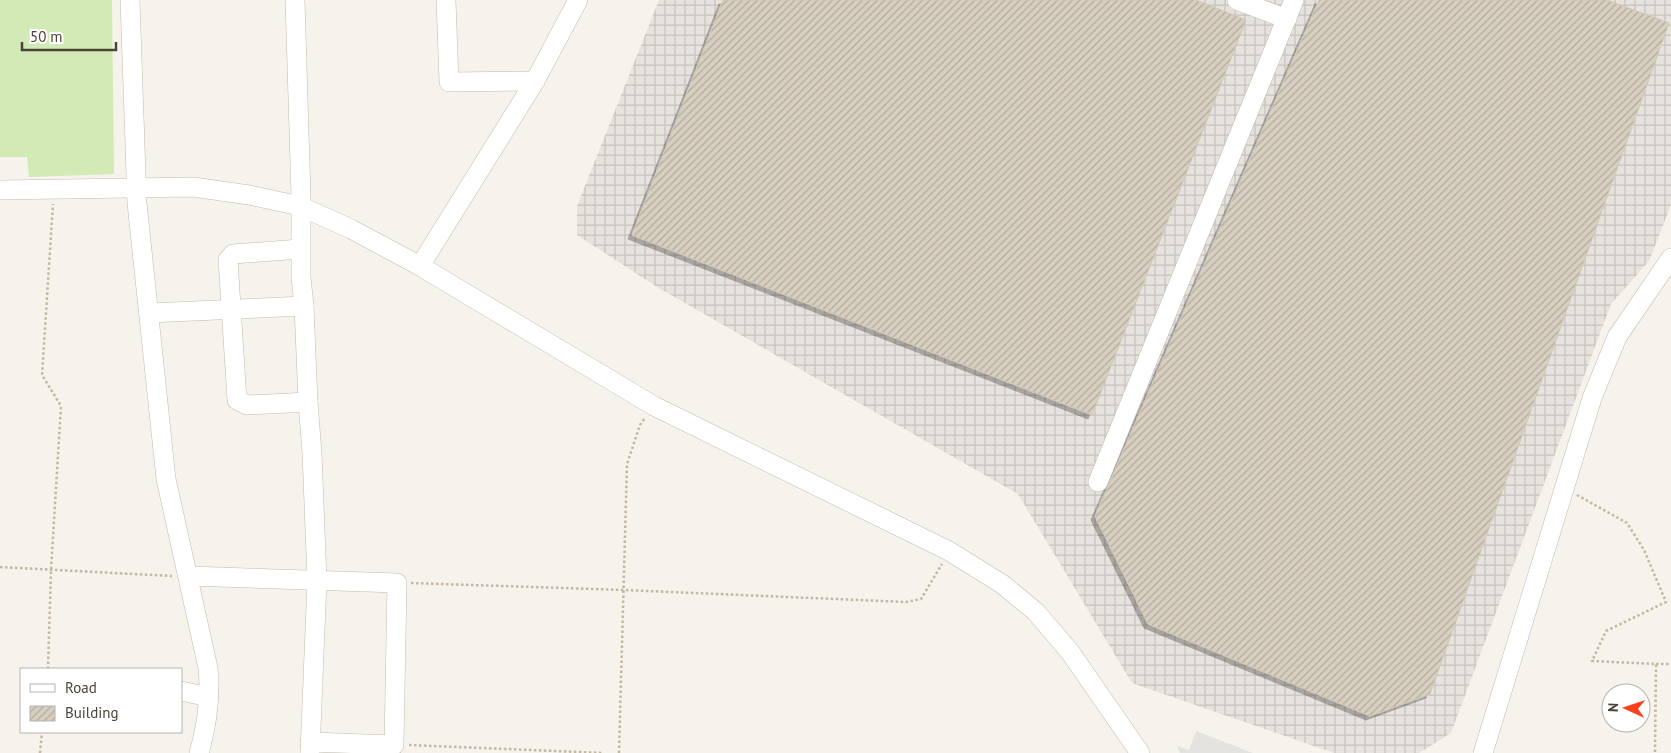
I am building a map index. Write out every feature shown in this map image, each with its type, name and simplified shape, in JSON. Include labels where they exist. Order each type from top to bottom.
[{"type":"street","points":[[130,0],[136,189],[166,479],[208,668],[209,697],[199,753]]},
{"type":"street","points":[[188,576],[317,580],[397,583],[394,745],[310,748],[317,580],[312,452],[301,277],[295,0]]},
{"type":"street","points":[[446,0],[449,82],[535,80]]},
{"type":"street","points":[[420,266],[535,80],[578,0]]},
{"type":"street","points":[[1236,0],[1286,19]]},
{"type":"street","points":[[1098,482],[1294,0]]},
{"type":"street","points":[[0,190],[193,187],[249,194],[300,206],[351,228],[420,266],[654,406],[949,551],[1002,584],[1036,612],[1070,652],[1140,753]]},
{"type":"street","points":[[300,249],[233,254],[228,260],[237,400],[247,405],[308,402]]},
{"type":"street","points":[[1483,753],[1592,398],[1617,336],[1671,258]]},
{"type":"street","points":[[149,313],[304,306]]},
{"type":"street","points":[[182,692],[209,697]]},
{"type":"path","points":[[48,668],[50,570],[61,406],[42,375],[54,190]]},
{"type":"path","points":[[619,753],[627,464],[640,425],[654,406]]},
{"type":"path","points":[[1564,489],[1627,524],[1644,550],[1666,602],[1606,631],[1592,661],[1671,664]]},
{"type":"path","points":[[397,583],[906,602],[921,599],[949,551]]},
{"type":"path","points":[[0,567],[188,576]]},
{"type":"path","points":[[1655,753],[1656,664]]},
{"type":"path","points":[[40,753],[42,733]]},
{"type":"path","points":[[394,745],[603,753]]},
{"type":"path","points":[[486,748],[486,753]]},
{"type":"shaded area","points":[[659,0],[1671,0],[1671,205],[1649,261],[1611,304],[1451,733],[1419,753],[1334,753],[1132,683],[1018,494],[657,287],[577,235],[577,206]]},
{"type":"shaded area","points":[[1196,731],[1253,753],[1180,753],[1177,746],[1189,750]]},
{"type":"green space","points":[[0,0],[112,0],[114,174],[29,177],[27,157],[0,157]]},
{"type":"building","points":[[723,0],[1196,0],[1246,20],[1092,415],[632,235]]},
{"type":"building","points":[[1319,0],[1607,0],[1669,23],[1430,694],[1370,716],[1148,624],[1095,516]]}]
